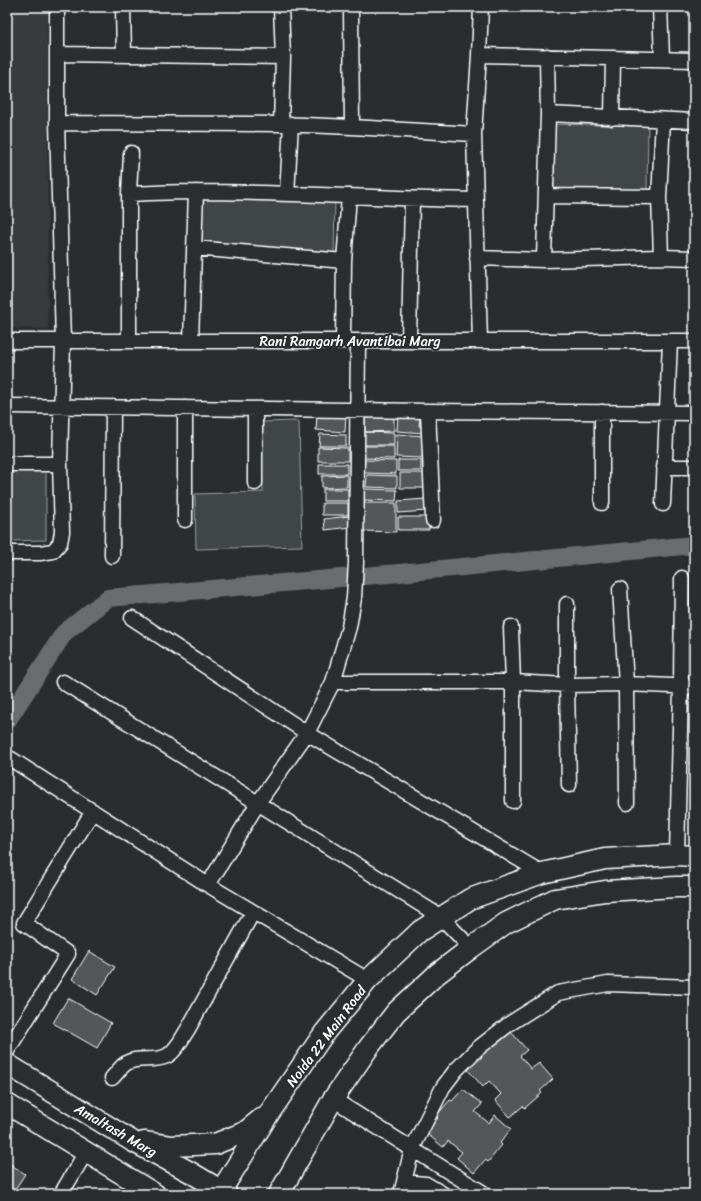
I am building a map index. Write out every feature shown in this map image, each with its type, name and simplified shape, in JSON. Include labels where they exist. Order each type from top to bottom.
[{"type":"street","points":[[7,553],[40,553],[53,551],[60,543],[62,532],[60,464],[63,341],[57,123],[57,7]]},
{"type":"street","points":[[123,7],[124,55]]},
{"type":"street","points":[[281,7],[286,124],[287,194]]},
{"type":"street","points":[[351,7],[352,127]]},
{"type":"street","points":[[480,341],[474,134],[481,7]]},
{"type":"street","points":[[660,7],[662,58]]},
{"type":"street","points":[[57,54],[283,57]]},
{"type":"street","points":[[479,55],[662,58],[694,60]]},
{"type":"street","points":[[544,260],[548,114],[547,56]]},
{"type":"street","points":[[612,118],[614,58]]},
{"type":"street","points":[[548,114],[694,122]]},
{"type":"street","points":[[662,257],[659,197],[663,120]]},
{"type":"street","points":[[57,123],[286,124],[474,134]]},
{"type":"street","points":[[129,341],[129,194],[131,153]]},
{"type":"street","points":[[129,194],[196,192],[476,200]]},
{"type":"street","points":[[191,341],[196,192]]},
{"type":"street","points":[[343,341],[344,261],[349,196]]},
{"type":"street","points":[[546,196],[659,197]]},
{"type":"street","points":[[409,341],[412,199]]},
{"type":"street","points":[[194,248],[344,261]]},
{"type":"street","points":[[477,258],[544,260],[662,257],[694,258]]},
{"type":"street","name":"Rani Ramgarh Avantibai Marg","points":[[7,341],[694,341]]},
{"type":"street","points":[[208,885],[258,803],[307,733],[333,682],[349,626],[354,598],[356,562],[358,341]]},
{"type":"street","points":[[663,504],[670,342]]},
{"type":"street","points":[[7,406],[694,413]]},
{"type":"street","points":[[112,556],[113,407]]},
{"type":"street","points":[[185,408],[186,520]]},
{"type":"street","points":[[255,409],[255,483]]},
{"type":"street","points":[[428,411],[433,520]]},
{"type":"street","points":[[602,412],[602,502]]},
{"type":"street","points":[[7,464],[60,464]]},
{"type":"street","points":[[664,467],[694,467]]},
{"type":"street","points":[[682,578],[688,687],[686,856]]},
{"type":"street","points":[[620,589],[626,684],[627,803]]},
{"type":"street","points":[[567,604],[569,785]]},
{"type":"street","points":[[132,618],[307,733],[542,873]]},
{"type":"street","points":[[511,627],[513,682],[513,801]]},
{"type":"street","points":[[63,682],[441,917],[471,948]]},
{"type":"street","points":[[333,682],[513,682],[567,685],[626,684],[688,687]]},
{"type":"street","points":[[11,759],[208,885],[368,980]]},
{"type":"street","points":[[7,1051],[68,954],[24,923],[93,811]]},
{"type":"street","name":"Noida 22 Main Road","points":[[222,1193],[270,1112],[325,1032],[368,980],[420,931],[470,899],[542,873],[605,859],[686,856]]},
{"type":"street","points":[[279,1194],[333,1099],[369,1047],[396,1012],[438,974],[471,948],[506,923],[555,899],[605,891],[676,886],[694,887]]},
{"type":"street","points":[[112,1078],[125,1064],[132,1060],[158,1059],[168,1055],[177,1047],[253,912]]},
{"type":"street","points":[[401,1192],[412,1149],[442,1087],[456,1070],[477,1049],[509,1024],[558,993],[608,984],[694,987]]},
{"type":"street","name":"Amaltash Marg","points":[[7,1064],[132,1141],[190,1172],[222,1193]]},
{"type":"street","points":[[333,1099],[485,1194]]},
{"type":"street","points":[[7,1104],[149,1192]]},
{"type":"street","points":[[132,1141],[171,1146],[214,1144],[245,1132],[270,1112]]},
{"type":"street","points":[[61,1194],[86,1152]]},
{"type":"street","points":[[401,1192],[414,1182],[426,1184],[442,1194]]},
{"type":"shaded area","points":[[7,7],[47,7],[48,329],[7,328]]},
{"type":"shaded area","points":[[544,124],[648,126],[647,192],[542,190]]},
{"type":"shaded area","points":[[189,196],[335,199],[334,256],[188,253]]},
{"type":"shaded area","points":[[299,421],[302,546],[196,549],[195,494],[263,492],[261,422]]},
{"type":"shaded area","points":[[7,469],[46,469],[46,540],[7,541]]},
{"type":"building","points":[[317,414],[346,416],[345,432],[316,430]]},
{"type":"building","points":[[394,416],[394,431],[365,432],[365,417]]},
{"type":"building","points":[[398,417],[420,418],[419,426],[424,426],[423,433],[397,431]]},
{"type":"building","points":[[364,432],[394,433],[394,445],[363,445]]},
{"type":"building","points":[[320,434],[346,435],[346,446],[319,446]]},
{"type":"building","points":[[397,434],[424,436],[422,458],[396,457]]},
{"type":"building","points":[[363,446],[394,446],[394,459],[363,458]]},
{"type":"building","points":[[318,447],[348,448],[348,461],[318,461]]},
{"type":"building","points":[[365,460],[396,461],[396,474],[364,473]]},
{"type":"building","points":[[398,460],[421,460],[421,471],[398,471]]},
{"type":"building","points":[[319,464],[347,464],[347,474],[319,474]]},
{"type":"building","points":[[400,473],[428,473],[428,488],[400,488]]},
{"type":"building","points":[[347,475],[347,487],[322,488],[322,476]]},
{"type":"building","points":[[367,475],[397,476],[397,488],[366,487]]},
{"type":"building","points":[[323,489],[348,489],[348,501],[323,501]]},
{"type":"building","points":[[364,489],[397,490],[396,501],[364,500]]},
{"type":"building","points":[[426,499],[427,511],[398,513],[398,501]]},
{"type":"building","points":[[322,503],[348,503],[348,515],[322,515]]},
{"type":"building","points":[[362,503],[396,503],[396,532],[361,531]]},
{"type":"building","points":[[349,516],[350,527],[325,530],[324,519]]},
{"type":"building","points":[[398,517],[429,517],[429,530],[398,530]]},
{"type":"building","points":[[89,951],[115,967],[97,995],[72,979]]},
{"type":"building","points":[[68,998],[111,1023],[97,1048],[53,1023]]},
{"type":"building","points":[[511,1032],[527,1050],[520,1056],[531,1069],[539,1063],[553,1079],[540,1091],[542,1093],[525,1108],[523,1106],[510,1117],[495,1100],[501,1094],[489,1081],[483,1087],[468,1070],[482,1057],[480,1055],[496,1041],[498,1043]]},
{"type":"building","points":[[463,1089],[482,1104],[475,1112],[489,1123],[495,1115],[511,1129],[500,1143],[502,1145],[488,1162],[485,1160],[474,1173],[457,1158],[462,1152],[448,1141],[443,1147],[426,1133],[438,1118],[436,1116],[450,1100],[452,1101]]},
{"type":"building","points":[[7,1162],[25,1174],[12,1194],[7,1194]]},
{"type":"waterway","points":[[7,721],[64,633],[108,598],[399,573],[694,545]]}]
